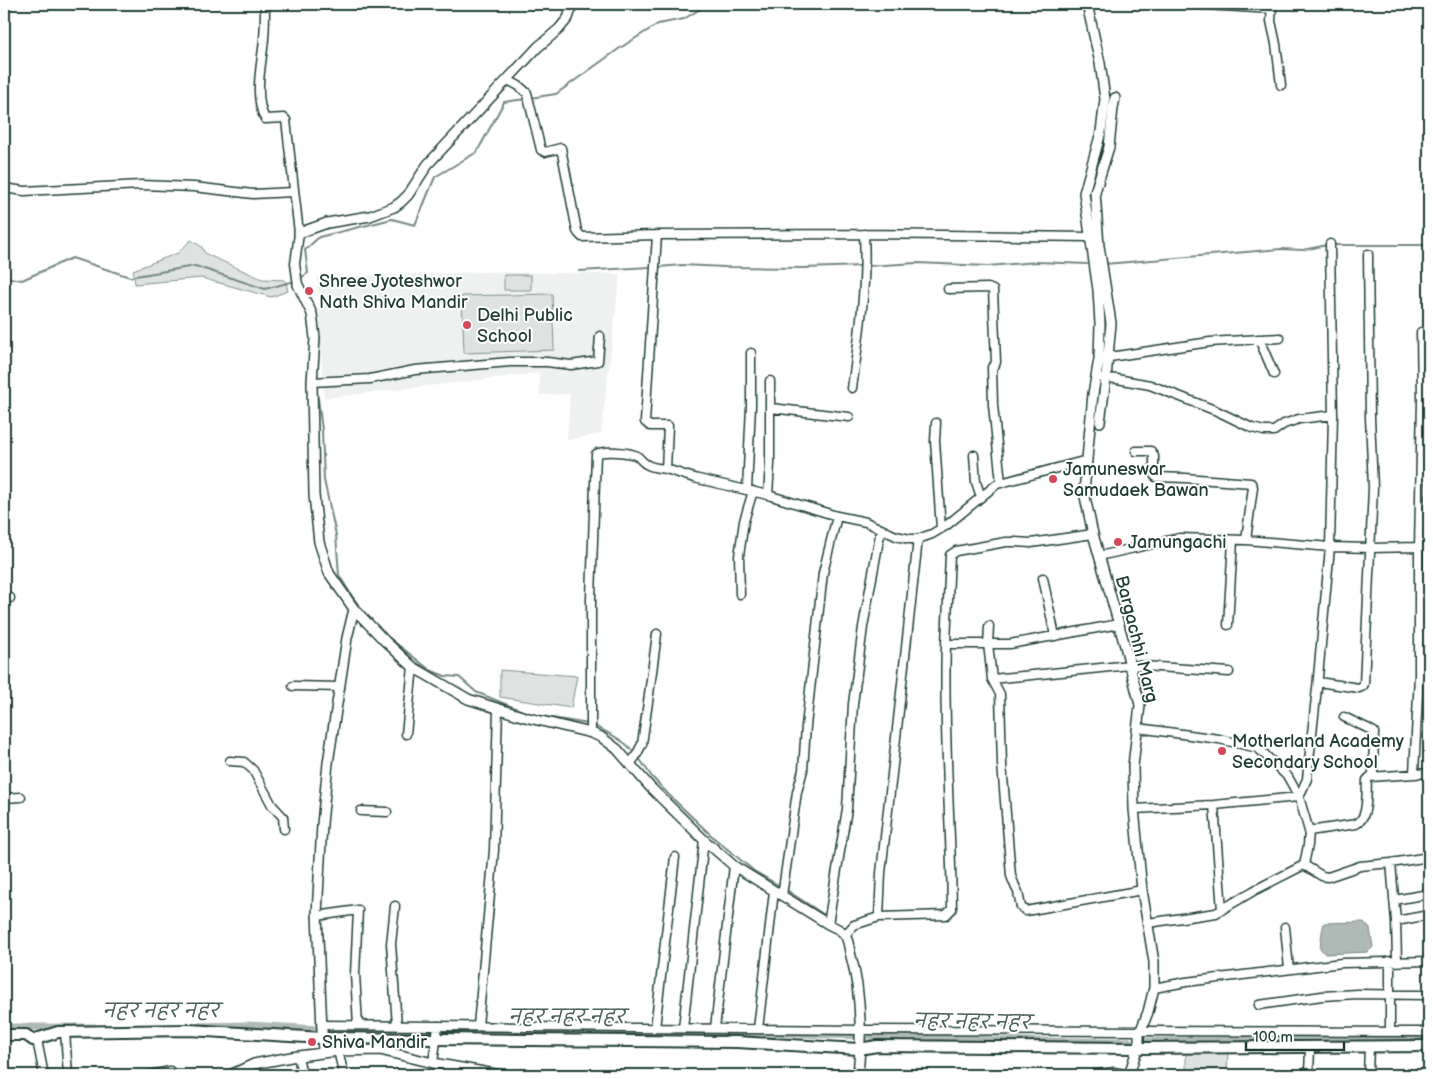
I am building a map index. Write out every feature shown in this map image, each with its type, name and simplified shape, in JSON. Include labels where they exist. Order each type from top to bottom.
[{"type":"main road","points":[[4,1035],[26,1035],[33,1040],[58,1032],[322,1030],[436,1039],[737,1042],[860,1038],[877,1046],[1139,1039],[1310,1047],[1429,1046]]},
{"type":"street","points":[[265,4],[259,81],[261,111],[265,119],[284,118],[286,120],[299,233],[295,252],[297,281],[312,314],[315,338],[312,382],[314,495],[318,542],[328,573],[354,609],[384,641],[413,667],[468,698],[524,718],[591,733],[601,738],[616,750],[650,787],[704,840],[734,866],[845,934],[854,966],[858,991],[860,1038],[858,1075]]},
{"type":"street","points":[[299,233],[327,224],[370,216],[394,207],[401,202],[408,195],[428,164],[538,47],[559,29],[568,18],[573,4]]},
{"type":"street","name":"Bargachhi Marg","points":[[1087,4],[1100,63],[1105,99],[1101,132],[1084,193],[1104,358],[1096,376],[1093,394],[1084,492],[1092,534],[1140,705],[1133,766],[1134,809],[1142,890],[1154,962],[1154,988],[1129,1075]]},
{"type":"street","points":[[1189,4],[1272,6],[1271,21],[1281,85]]},
{"type":"street","points":[[508,80],[527,93],[541,150],[545,152],[561,148],[579,234],[582,236],[864,234],[1090,237]]},
{"type":"street","points":[[1100,422],[1106,378],[1104,358],[1111,323],[1099,246],[1095,192],[1109,147],[1113,108],[1116,98]]},
{"type":"street","points":[[4,188],[24,191],[141,185],[194,187],[253,194],[293,192]]},
{"type":"street","points":[[852,388],[865,275],[864,234]]},
{"type":"street","points":[[657,235],[645,422],[650,426],[668,426],[666,469]]},
{"type":"street","points":[[1299,798],[1307,778],[1330,547],[1333,415],[1330,244]]},
{"type":"street","points":[[1318,682],[1359,688],[1364,684],[1373,488],[1368,254]]},
{"type":"street","points":[[948,289],[988,288],[993,290],[996,362],[992,367],[992,388],[1001,483]]},
{"type":"street","points":[[1414,774],[1419,675],[1418,547],[1422,400],[1421,332]]},
{"type":"street","points":[[312,382],[370,379],[415,370],[510,362],[547,362],[571,365],[598,361],[600,336]]},
{"type":"street","points":[[1104,358],[1210,342],[1280,338]]},
{"type":"street","points":[[1259,339],[1274,374]]},
{"type":"street","points":[[740,594],[739,556],[750,491],[751,353]]},
{"type":"street","points":[[1096,376],[1150,385],[1217,410],[1252,428],[1264,431],[1274,431],[1284,424],[1299,419],[1333,415]]},
{"type":"street","points":[[768,495],[770,382]]},
{"type":"street","points":[[771,408],[849,417]]},
{"type":"street","points":[[936,423],[935,441],[941,529]]},
{"type":"street","points":[[591,733],[591,598],[596,454],[603,451],[633,455],[651,466],[768,495],[837,516],[866,522],[902,538],[918,539],[947,526],[991,488],[1001,483],[1087,460]]},
{"type":"street","points":[[1136,451],[1152,451],[1154,456],[1154,475],[1156,477],[1251,483],[1253,487],[1246,540]]},
{"type":"street","points":[[974,455],[976,482],[981,497]]},
{"type":"street","points":[[782,896],[797,792],[803,770],[823,573],[837,516]]},
{"type":"street","points":[[828,924],[847,809],[853,704],[863,627],[881,529]]},
{"type":"street","points":[[845,934],[854,925],[879,917],[946,916],[952,909],[946,711],[946,644],[950,555],[956,551],[1006,542],[1031,543],[1092,534]]},
{"type":"street","points":[[1099,556],[1179,538],[1246,540],[1330,547],[1418,547]]},
{"type":"street","points":[[879,917],[881,873],[918,539]]},
{"type":"street","points":[[1228,625],[1233,541]]},
{"type":"street","points":[[1043,578],[1055,636]]},
{"type":"street","points":[[323,1053],[317,916],[322,824],[328,763],[348,627],[354,609]]},
{"type":"street","points":[[946,644],[1010,644],[1118,624]]},
{"type":"street","points":[[988,626],[992,679],[1000,694],[1002,764],[1011,876],[1018,892],[1022,909],[1026,911],[1142,890]]},
{"type":"street","points":[[630,764],[642,744],[657,634]]},
{"type":"street","points":[[992,679],[1130,665],[1229,672]]},
{"type":"street","points":[[406,734],[413,667]]},
{"type":"street","points":[[293,686],[340,687]]},
{"type":"street","points":[[478,1026],[494,850],[498,708]]},
{"type":"street","points":[[1344,718],[1374,732],[1373,776]]},
{"type":"street","points":[[1138,728],[1219,739],[1258,748],[1288,776],[1299,798],[1309,831],[1304,864]]},
{"type":"street","points":[[230,760],[244,762],[252,770],[272,805],[283,817],[284,829]]},
{"type":"street","points":[[1309,831],[1361,822],[1364,816],[1367,780],[1370,777],[1429,773]]},
{"type":"street","points":[[4,798],[20,797]]},
{"type":"street","points":[[1134,809],[1299,798]]},
{"type":"street","points":[[1214,805],[1222,910]]},
{"type":"street","points":[[361,811],[387,812]]},
{"type":"street","points":[[683,1028],[704,840]]},
{"type":"street","points":[[1304,864],[1325,877],[1360,866],[1429,856]]},
{"type":"street","points":[[655,1028],[675,857]]},
{"type":"street","points":[[1390,1031],[1389,994],[1394,961],[1396,921],[1391,863]]},
{"type":"street","points":[[1148,922],[1216,913],[1304,864]]},
{"type":"street","points":[[715,1028],[734,866]]},
{"type":"street","points":[[758,1029],[774,891]]},
{"type":"street","points":[[1394,900],[1429,894]]},
{"type":"street","points":[[395,906],[391,944],[396,1026]]},
{"type":"street","points":[[317,916],[358,910],[354,974],[358,1025]]},
{"type":"street","points":[[1396,921],[1429,915]]},
{"type":"street","points":[[1285,927],[1289,969]]},
{"type":"street","points":[[1154,988],[1186,982],[1342,963],[1429,961]]},
{"type":"street","points":[[1259,1006],[1322,996],[1357,994],[1424,995]]},
{"type":"street","points":[[322,1030],[358,1025],[715,1028],[758,1029],[860,1038],[1139,1039],[1390,1031],[1429,1032]]},
{"type":"street","points":[[433,1063],[438,1026]]},
{"type":"street","points":[[65,1032],[68,1075]]},
{"type":"street","points":[[38,1038],[44,1075]]},
{"type":"street","points":[[1368,1075],[1369,1046]]},
{"type":"street","points":[[1309,1075],[1310,1047]]},
{"type":"street","points":[[230,1075],[254,1064],[298,1056],[338,1051],[380,1050],[433,1063],[499,1075]]},
{"type":"street","points":[[338,1051],[344,1075]]},
{"type":"street","points":[[298,1056],[302,1075]]},
{"type":"street","points":[[151,1075],[170,1071],[171,1075]]},
{"type":"street","points":[[1094,1075],[1114,1072],[1129,1075]]},
{"type":"shaded area","points":[[191,240],[202,247],[208,255],[262,279],[285,280],[288,291],[271,297],[201,278],[135,284],[133,270],[178,253]]},
{"type":"shaded area","name":"Delhi Public School","points":[[488,272],[620,274],[601,434],[567,440],[570,394],[540,395],[539,373],[324,398],[317,277]]},
{"type":"shaded area","points":[[504,275],[531,275],[531,290],[504,290]]},
{"type":"shaded area","points":[[552,294],[554,350],[464,353],[462,296]]},
{"type":"shaded area","points":[[500,670],[577,676],[571,708],[500,697]]},
{"type":"shaded area","points":[[1364,922],[1370,929],[1373,947],[1368,952],[1325,954],[1320,948],[1324,923]]},
{"type":"shaded area","points":[[1186,1051],[1228,1052],[1227,1075],[1186,1075]]},
{"type":"waterway","points":[[530,98],[556,94],[620,48],[658,24],[684,19],[708,4]]},
{"type":"waterway","points":[[299,279],[308,273],[305,250],[319,237],[392,219],[415,225],[435,177],[477,152],[504,102],[525,99]]},
{"type":"waterway","points":[[1105,264],[1281,249],[1303,250],[1327,245]]},
{"type":"waterway","points":[[1332,245],[1429,245]]},
{"type":"waterway","points":[[4,277],[22,280],[72,258],[130,277],[195,266],[265,289],[295,281]]},
{"type":"waterway","points":[[867,266],[917,263],[988,266],[1037,262],[1087,264]]},
{"type":"waterway","points":[[659,267],[682,265],[803,268],[863,266]]},
{"type":"waterway","points":[[579,271],[651,267]]},
{"type":"waterway","points":[[318,398],[322,430],[324,480],[336,535],[339,575],[366,615]]},
{"type":"waterway","points":[[383,633],[430,670],[445,676],[459,677],[476,692],[530,714]]},
{"type":"waterway","points":[[535,715],[588,724]]},
{"type":"waterway","points":[[595,726],[621,741],[634,753]]},
{"type":"waterway","points":[[639,758],[652,777],[714,838],[754,871],[780,886]]},
{"type":"waterway","points":[[788,891],[823,914]]},
{"type":"waterway","name":"नहर नहर नहर","points":[[192,1026],[247,1025],[357,1031],[760,1033],[1034,1041],[1129,1041]]},
{"type":"waterway","name":"नहर नहर नहर","points":[[4,1027],[94,1027]]},
{"type":"waterway","name":"नहर नहर नहर","points":[[1145,1041],[1429,1038]]},
{"type":"place","name":"Shree Jyoteshwor Nath Shiva Mandir","points":[[309,291]]},
{"type":"place","name":"Delhi Public School","points":[[467,325]]},
{"type":"place","name":"Jamuneswar Samudaek Bawan","points":[[1053,479]]},
{"type":"place","name":"Jamungachi","points":[[1118,542]]},
{"type":"place","name":"Motherland Academy Secondary School","points":[[1222,751]]},
{"type":"place","name":"Shiva Mandir","points":[[312,1042]]}]
